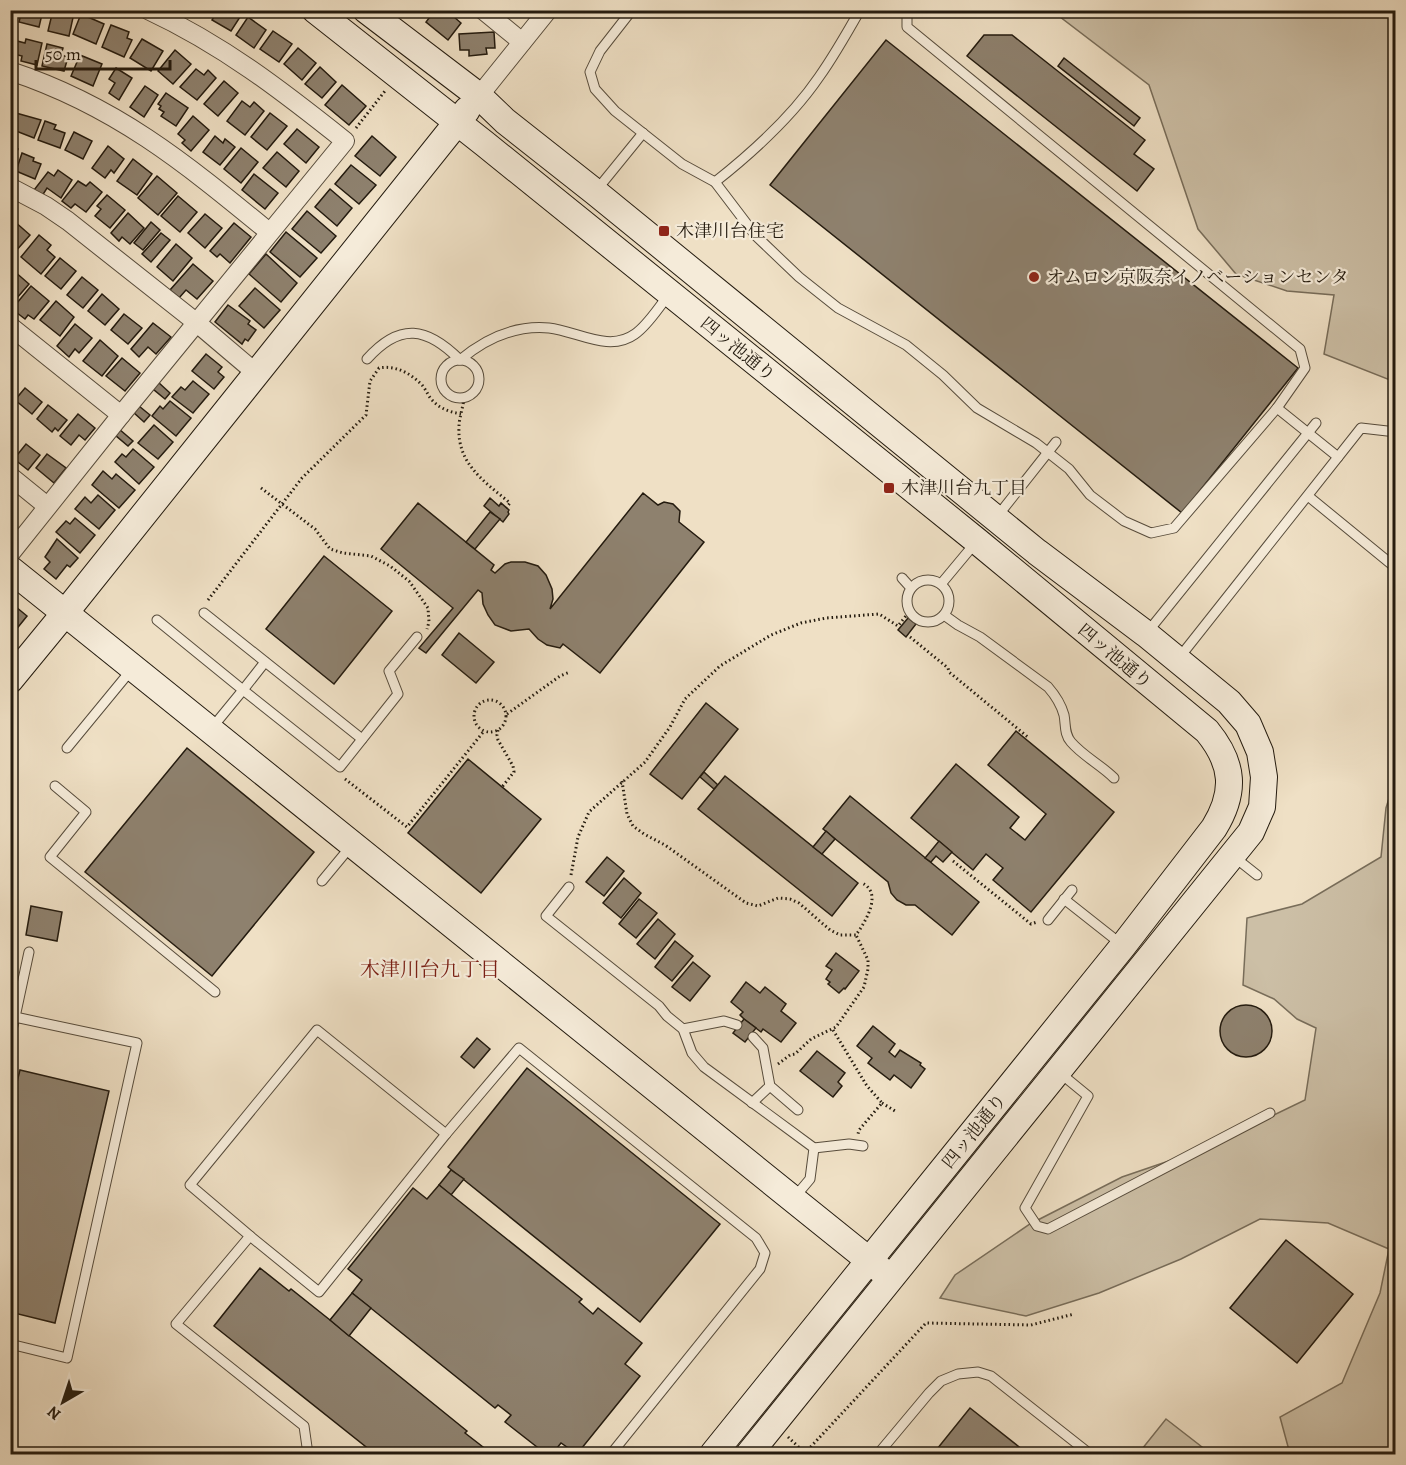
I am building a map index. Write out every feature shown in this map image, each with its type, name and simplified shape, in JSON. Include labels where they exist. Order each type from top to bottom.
[{"type":"main road","name":"四ッ池通り","points":[[315,10],[458,122],[977,541],[1207,731],[1220,747],[1228,767],[1229,788],[1225,810],[1214,828],[1123,946],[713,1455]]},
{"type":"main road","name":"四ッ池通り","points":[[366,10],[479,96],[505,121],[995,519],[1146,634],[1229,702],[1248,724],[1260,752],[1264,777],[1262,807],[1251,832],[749,1455]]},
{"type":"main road","points":[[10,680],[479,96]]},
{"type":"main road","points":[[10,569],[891,1278]]},
{"type":"street","points":[[10,554],[345,141],[274,84],[239,60],[148,10]]},
{"type":"street","points":[[483,10],[522,42]]},
{"type":"street","points":[[479,96],[548,10]]},
{"type":"street","points":[[10,71],[61,90],[127,124],[183,162],[269,232]]},
{"type":"street","points":[[10,187],[46,206],[68,221],[197,323],[256,374]]},
{"type":"street","points":[[10,326],[121,415]]},
{"type":"street","points":[[10,476],[47,506]]},
{"type":"lane","points":[[632,10],[600,51],[590,72],[595,89],[615,111],[682,164],[715,182],[756,237],[799,277],[838,308],[906,345],[943,375],[977,408],[1047,452],[1069,469],[1090,495],[1124,521],[1151,533],[1174,528],[1277,408],[1305,368],[1300,349],[907,27],[907,10]]},
{"type":"lane","points":[[715,182],[746,158],[781,123],[818,78],[860,10]]},
{"type":"lane","points":[[595,192],[643,133]]},
{"type":"lane","points":[[367,359],[380,345],[396,335],[412,333],[428,336],[444,345],[460,360],[473,365],[480,377],[476,391],[464,398],[451,396],[442,385],[441,378],[447,365],[460,360],[477,346],[492,338],[528,328],[552,329],[597,340],[623,340],[634,336],[642,329],[670,294]]},
{"type":"lane","points":[[1277,408],[1338,458]]},
{"type":"lane","points":[[1146,634],[1316,423]]},
{"type":"lane","points":[[1177,660],[1361,429],[1395,432]]},
{"type":"lane","points":[[995,519],[1056,442]]},
{"type":"lane","points":[[1308,496],[1395,568]]},
{"type":"lane","points":[[941,584],[977,541]]},
{"type":"lane","points":[[902,578],[911,588]]},
{"type":"lane","points":[[925,580],[941,584],[949,599],[944,615],[930,623],[914,618],[906,604],[911,588],[925,580]]},
{"type":"lane","points":[[204,613],[362,739]]},
{"type":"lane","points":[[944,615],[981,637],[1048,687],[1061,706],[1065,732],[1070,741],[1114,778]]},
{"type":"lane","points":[[157,620],[340,767],[398,694],[389,671],[417,637]]},
{"type":"lane","points":[[211,729],[265,663]]},
{"type":"lane","points":[[67,748],[133,667]]},
{"type":"lane","points":[[55,786],[87,812],[50,857],[215,992]]},
{"type":"lane","points":[[322,881],[353,844]]},
{"type":"lane","points":[[1233,856],[1257,874]]},
{"type":"lane","points":[[569,887],[546,916],[658,1006],[683,1029],[692,1053],[704,1067],[814,1148],[831,1145],[859,1145]]},
{"type":"lane","points":[[1048,920],[1072,890]]},
{"type":"lane","points":[[1064,899],[1123,946]]},
{"type":"lane","points":[[10,1038],[29,952]]},
{"type":"lane","points":[[10,1344],[67,1358],[137,1043],[15,1017]]},
{"type":"lane","points":[[683,1029],[724,1022],[737,1025]]},
{"type":"lane","points":[[446,1134],[317,1030],[190,1185],[318,1292],[519,1048],[756,1238],[765,1253],[760,1269],[611,1455]]},
{"type":"lane","points":[[753,1037],[763,1048],[770,1086],[798,1110]]},
{"type":"lane","points":[[1058,1071],[1088,1096],[1025,1208],[1037,1226],[1048,1229],[1270,1113]]},
{"type":"lane","points":[[752,1103],[770,1086]]},
{"type":"lane","points":[[793,1200],[810,1179],[814,1148]]},
{"type":"lane","points":[[250,1236],[176,1324],[304,1426],[308,1455]]},
{"type":"lane","points":[[878,1455],[941,1381],[958,1374],[978,1372],[991,1376],[1090,1455]]},
{"type":"path","points":[[345,141],[386,90]]},
{"type":"path","points":[[204,613],[205,605],[210,598],[307,472],[366,415],[370,381],[379,368],[387,366],[402,370],[423,385],[432,401],[448,412],[461,414]]},
{"type":"path","points":[[464,398],[459,427],[460,445],[476,476],[510,503],[506,508]]},
{"type":"path","points":[[261,488],[315,529],[330,549],[371,556],[390,566],[409,581],[423,599],[429,614],[429,622],[424,633],[417,637]]},
{"type":"path","points":[[569,887],[573,856],[589,812],[645,762],[685,699],[705,678],[720,666],[771,635],[801,623],[826,618],[879,614],[898,626],[909,612]]},
{"type":"path","points":[[910,637],[948,668],[949,672],[976,696],[1029,738]]},
{"type":"path","points":[[507,714],[542,687],[570,672]]},
{"type":"path","points":[[495,700],[505,708],[507,714],[506,720],[498,730],[492,732],[484,731],[476,724],[474,718],[474,711],[482,701],[495,700]]},
{"type":"path","points":[[498,730],[498,740],[513,766],[513,775],[502,787]]},
{"type":"path","points":[[340,767],[345,781],[407,827],[484,731]]},
{"type":"path","points":[[622,781],[627,814],[633,826],[665,845],[722,888],[746,903],[758,906],[778,898],[790,899],[799,903],[830,930],[840,935],[856,935]]},
{"type":"path","points":[[953,861],[1031,924],[1048,920]]},
{"type":"path","points":[[856,935],[869,914],[872,892],[862,883]]},
{"type":"path","points":[[768,1071],[790,1055],[795,1054],[818,1034],[832,1030],[854,1005],[867,980],[868,960],[856,935]]},
{"type":"path","points":[[832,1030],[867,1086],[882,1103],[895,1111]]},
{"type":"path","points":[[859,1145],[859,1130],[882,1103]]},
{"type":"path","points":[[773,1424],[805,1453],[926,1323],[1031,1325],[1074,1314]]},
{"type":"shaded area","points":[[1019,11],[1395,11],[1395,382],[1324,354],[1334,295],[1287,291],[1236,274],[1198,229],[1149,85],[1060,17]]},
{"type":"shaded area","points":[[1395,779],[1395,1454],[1290,1454],[1280,1417],[1342,1383],[1380,1293],[1389,1249],[1328,1223],[1260,1219],[1181,1259],[1099,1293],[1026,1316],[940,1298],[955,1275],[1030,1224],[1122,1177],[1201,1150],[1305,1100],[1316,1028],[1297,1019],[1274,999],[1243,985],[1247,918],[1302,904],[1381,857],[1386,808]]},
{"type":"shaded area","points":[[1166,1419],[1211,1454],[1138,1454]]},
{"type":"building","points":[[22,10],[43,10],[39,27],[19,22]]},
{"type":"building","points":[[53,10],[74,13],[69,36],[48,31]]},
{"type":"building","points":[[218,10],[237,10],[242,14],[231,31],[212,20]]},
{"type":"building","points":[[435,10],[446,10],[461,23],[448,40],[426,22]]},
{"type":"building","points":[[81,14],[104,24],[96,44],[73,34]]},
{"type":"building","points":[[248,17],[266,30],[254,48],[236,35]]},
{"type":"building","points":[[111,25],[129,32],[127,38],[132,40],[124,57],[102,47]]},
{"type":"building","points":[[273,31],[292,44],[279,62],[260,49]]},
{"type":"building","points":[[494,32],[495,48],[486,48],[487,54],[469,56],[469,50],[460,50],[459,34]]},
{"type":"building","points":[[984,35],[1012,35],[1145,140],[1134,154],[1154,169],[1137,191],[967,56]]},
{"type":"building","points":[[26,39],[42,43],[37,65],[21,61],[22,56],[14,54],[17,41],[25,43]]},
{"type":"building","points":[[142,39],[163,51],[151,71],[130,58]]},
{"type":"building","name":"オムロン京阪奈イノベーションセンタ","points":[[886,40],[1298,368],[1182,513],[770,185]]},
{"type":"building","points":[[47,44],[63,48],[61,55],[68,57],[64,71],[42,66]]},
{"type":"building","points":[[298,48],[316,63],[302,80],[284,64]]},
{"type":"building","points":[[175,50],[191,64],[173,84],[158,71]]},
{"type":"building","points":[[80,55],[102,64],[93,86],[71,76]]},
{"type":"building","points":[[1064,58],[1140,118],[1134,126],[1058,66]]},
{"type":"building","points":[[320,67],[336,82],[322,98],[305,84]]},
{"type":"building","points":[[116,68],[132,78],[119,100],[109,93],[115,83],[109,79]]},
{"type":"building","points":[[196,69],[204,75],[208,70],[216,78],[197,100],[180,87]]},
{"type":"building","points":[[224,81],[238,93],[218,116],[204,104]]},
{"type":"building","points":[[342,85],[366,106],[349,125],[325,105]]},
{"type":"building","points":[[145,86],[158,95],[144,117],[130,107]]},
{"type":"building","points":[[166,93],[188,108],[176,126],[161,116],[164,112],[159,109],[161,106],[158,104]]},
{"type":"building","points":[[242,101],[250,107],[254,102],[264,111],[245,135],[227,121]]},
{"type":"building","points":[[16,113],[41,120],[34,138],[11,129]]},
{"type":"building","points":[[270,113],[287,126],[267,150],[251,137]]},
{"type":"building","points":[[193,116],[209,130],[191,151],[182,143],[185,140],[178,134]]},
{"type":"building","points":[[45,121],[56,125],[54,129],[65,133],[60,148],[38,140]]},
{"type":"building","points":[[297,129],[319,147],[306,163],[284,144]]},
{"type":"building","points":[[74,132],[92,141],[83,159],[65,150]]},
{"type":"building","points":[[215,136],[223,143],[225,139],[235,147],[220,165],[203,152]]},
{"type":"building","points":[[372,136],[396,157],[380,176],[355,156]]},
{"type":"building","points":[[10,146],[18,149],[10,169]]},
{"type":"building","points":[[108,146],[124,159],[114,173],[111,170],[105,178],[92,168]]},
{"type":"building","points":[[241,148],[258,162],[241,183],[224,169]]},
{"type":"building","points":[[277,152],[299,171],[286,187],[263,168]]},
{"type":"building","points":[[22,153],[41,164],[35,179],[16,171]]},
{"type":"building","points":[[133,159],[152,174],[137,195],[117,181]]},
{"type":"building","points":[[351,165],[376,185],[359,204],[335,184]]},
{"type":"building","points":[[58,170],[72,180],[61,198],[47,188],[42,196],[34,190],[48,172],[54,176]]},
{"type":"building","points":[[254,174],[278,193],[265,209],[242,190]]},
{"type":"building","points":[[157,176],[177,193],[158,215],[138,198]]},
{"type":"building","points":[[78,181],[86,186],[90,182],[102,192],[86,212],[75,204],[71,208],[62,201]]},
{"type":"building","points":[[330,189],[352,208],[337,226],[315,207]]},
{"type":"building","points":[[107,195],[125,210],[110,228],[95,216],[101,209],[97,206]]},
{"type":"building","points":[[178,196],[197,212],[180,232],[161,216]]},
{"type":"building","points":[[307,211],[336,236],[321,253],[292,229]]},
{"type":"building","points":[[128,213],[144,228],[130,244],[122,237],[119,241],[111,233]]},
{"type":"building","points":[[205,214],[222,228],[205,248],[188,233]]},
{"type":"building","points":[[14,221],[30,235],[15,252],[10,248],[10,226]]},
{"type":"building","points":[[151,222],[160,230],[143,250],[134,243]]},
{"type":"building","points":[[234,223],[251,237],[230,263],[220,254],[217,257],[210,251]]},
{"type":"building","points":[[286,232],[317,258],[300,277],[270,252]]},
{"type":"building","points":[[161,233],[170,240],[151,262],[142,254]]},
{"type":"building","points":[[39,235],[51,245],[47,250],[55,257],[41,274],[21,257]]},
{"type":"building","points":[[176,244],[192,258],[173,281],[157,267]]},
{"type":"building","points":[[266,254],[297,283],[281,302],[249,274]]},
{"type":"building","points":[[60,258],[76,271],[61,289],[45,276]]},
{"type":"building","points":[[193,264],[213,281],[197,299],[186,290],[179,298],[170,290]]},
{"type":"building","points":[[14,271],[29,284],[10,306],[10,275]]},
{"type":"building","points":[[82,277],[98,290],[83,308],[67,295]]},
{"type":"building","points":[[31,286],[49,301],[34,319],[28,315],[25,319],[12,309]]},
{"type":"building","points":[[255,288],[280,310],[264,328],[239,306]]},
{"type":"building","points":[[102,294],[119,309],[105,325],[88,311]]},
{"type":"building","points":[[56,301],[74,317],[60,336],[40,320]]},
{"type":"building","points":[[228,305],[250,321],[248,324],[256,330],[248,341],[245,339],[242,344],[215,322]]},
{"type":"building","points":[[124,314],[142,328],[128,344],[111,330]]},
{"type":"building","points":[[153,323],[171,337],[156,354],[148,347],[139,357],[131,349]]},
{"type":"building","points":[[75,324],[92,338],[79,353],[75,349],[69,357],[57,346]]},
{"type":"building","points":[[100,340],[118,356],[102,376],[83,361]]},
{"type":"building","points":[[206,354],[222,367],[218,372],[224,377],[214,389],[192,371]]},
{"type":"building","points":[[122,358],[140,373],[125,391],[106,376]]},
{"type":"building","points":[[193,381],[209,394],[193,413],[172,397],[181,387],[185,390]]},
{"type":"building","points":[[158,382],[170,393],[165,399],[153,389]]},
{"type":"building","points":[[25,388],[42,402],[32,414],[15,400]]},
{"type":"building","points":[[170,401],[191,418],[176,436],[152,416],[160,406],[163,409]]},
{"type":"building","points":[[48,405],[67,420],[58,431],[55,428],[52,432],[37,419]]},
{"type":"building","points":[[139,406],[150,415],[144,422],[133,412]]},
{"type":"building","points":[[78,414],[95,428],[85,440],[79,435],[71,445],[60,436]]},
{"type":"building","points":[[154,425],[173,442],[158,459],[138,443]]},
{"type":"building","points":[[119,429],[133,441],[128,446],[115,435]]},
{"type":"building","points":[[26,444],[40,455],[28,470],[14,459]]},
{"type":"building","points":[[133,449],[154,467],[139,484],[115,462],[122,454],[126,457]]},
{"type":"building","points":[[47,454],[66,468],[54,483],[36,468]]},
{"type":"building","points":[[103,471],[112,479],[116,474],[135,490],[119,508],[92,485]]},
{"type":"building","points":[[643,493],[658,505],[664,502],[673,504],[680,511],[679,522],[704,542],[600,673],[563,644],[560,648],[547,645],[529,629],[511,631],[495,625],[483,604],[482,593],[478,590],[426,653],[419,648],[453,608],[381,549],[418,503],[494,565],[491,570],[495,573],[511,562],[525,562],[538,566],[546,575],[552,589],[553,599],[550,609]]},
{"type":"building","points":[[98,495],[115,510],[99,529],[75,509],[85,497],[91,503]]},
{"type":"building","points":[[490,498],[499,506],[501,503],[509,510],[503,522],[484,506]]},
{"type":"building","points":[[490,512],[500,519],[475,549],[466,542]]},
{"type":"building","points":[[75,518],[95,535],[80,553],[56,532],[66,521],[70,524]]},
{"type":"building","points":[[57,539],[78,558],[70,567],[67,565],[56,579],[44,569],[50,562],[45,557]]},
{"type":"building","points":[[324,556],[392,611],[334,684],[266,629]]},
{"type":"building","points":[[10,602],[27,616],[15,631],[10,627]]},
{"type":"building","points":[[908,618],[916,624],[906,637],[898,630]]},
{"type":"building","points":[[459,633],[494,662],[476,683],[442,655]]},
{"type":"building","points":[[706,703],[738,729],[682,799],[650,774]]},
{"type":"building","points":[[1016,731],[1114,812],[1031,912],[993,880],[1003,868],[986,854],[973,870],[911,818],[956,764],[1019,817],[1010,828],[1025,840],[1046,814],[988,765]]},
{"type":"building","points":[[187,748],[314,852],[212,976],[85,872]]},
{"type":"building","points":[[468,759],[541,819],[481,893],[408,833]]},
{"type":"building","points":[[704,772],[718,785],[714,789],[700,777]]},
{"type":"building","points":[[725,776],[858,883],[832,916],[698,809]]},
{"type":"building","points":[[850,796],[979,902],[952,935],[915,905],[906,905],[897,900],[891,893],[888,882],[823,829]]},
{"type":"building","points":[[826,831],[835,839],[822,854],[813,847]]},
{"type":"building","points":[[939,841],[952,852],[943,862],[936,856],[931,862],[925,858]]},
{"type":"building","points":[[607,857],[624,871],[604,896],[586,882]]},
{"type":"building","points":[[624,878],[641,893],[621,918],[603,903]]},
{"type":"building","points":[[639,899],[657,913],[636,938],[619,924]]},
{"type":"building","points":[[31,906],[62,912],[57,941],[26,935]]},
{"type":"building","points":[[658,919],[675,934],[655,959],[637,944]]},
{"type":"building","points":[[675,941],[693,956],[672,981],[655,967]]},
{"type":"building","points":[[836,953],[859,971],[839,993],[828,984],[830,982],[826,979],[832,970],[826,966]]},
{"type":"building","points":[[693,962],[710,976],[690,1001],[672,987]]},
{"type":"building","points":[[746,982],[760,993],[765,987],[786,1004],[781,1011],[796,1023],[781,1042],[763,1029],[761,1032],[744,1019],[740,1015],[743,1012],[731,1002]]},
{"type":"building","points":[[1246,1005],[1256,1007],[1264,1013],[1270,1021],[1272,1031],[1270,1041],[1264,1049],[1256,1055],[1246,1057],[1236,1055],[1228,1049],[1222,1041],[1220,1031],[1222,1021],[1228,1013],[1236,1007]]},
{"type":"building","points":[[744,1019],[756,1028],[745,1042],[733,1033]]},
{"type":"building","points":[[873,1026],[895,1044],[889,1052],[895,1057],[900,1050],[921,1063],[920,1065],[925,1069],[911,1088],[894,1075],[890,1080],[868,1063],[872,1058],[857,1046]]},
{"type":"building","points":[[477,1038],[490,1049],[474,1068],[461,1057]]},
{"type":"building","points":[[817,1051],[845,1073],[838,1082],[842,1086],[833,1097],[800,1071]]},
{"type":"building","points":[[527,1068],[720,1224],[640,1322],[448,1167]]},
{"type":"building","points":[[20,1070],[109,1091],[55,1323],[10,1312],[10,1110]]},
{"type":"building","points":[[451,1170],[464,1179],[451,1195],[439,1185]]},
{"type":"building","points":[[439,1185],[582,1299],[579,1302],[593,1314],[598,1308],[642,1343],[625,1364],[640,1376],[577,1454],[561,1443],[552,1454],[546,1454],[505,1422],[511,1415],[498,1405],[495,1408],[352,1293],[362,1280],[348,1269],[413,1188],[427,1199]]},
{"type":"building","points":[[1286,1240],[1353,1294],[1297,1363],[1230,1308]]},
{"type":"building","points":[[260,1268],[330,1320],[492,1454],[375,1454],[214,1326]]},
{"type":"building","points":[[352,1293],[371,1308],[349,1336],[330,1320]]},
{"type":"building","points":[[970,1408],[1028,1454],[933,1454]]},
{"type":"place","name":"木津川台住宅","points":[[664,231]]},
{"type":"place","name":"オムロン京阪奈イノベーションセンタ","points":[[1034,277]]},
{"type":"place","name":"木津川台九丁目","points":[[889,488]]},
{"type":"district","name":"木津川台九丁目","points":[[430,969]]}]
